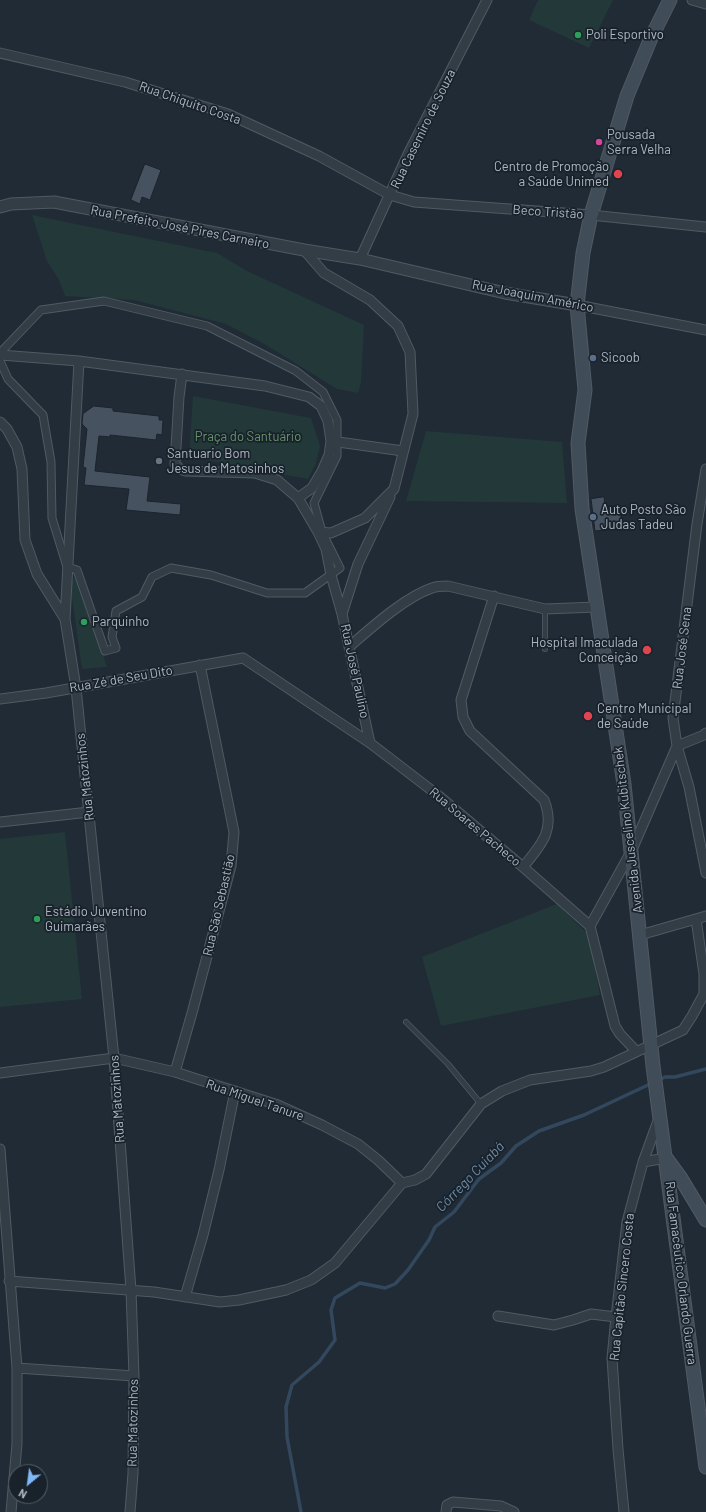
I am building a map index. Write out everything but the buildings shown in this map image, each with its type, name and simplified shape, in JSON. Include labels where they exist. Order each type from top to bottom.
[{"type":"main road","name":"Avenida Juscelino Kubitschek","points":[[659,1109],[653,1066],[624,784],[582,509],[578,443],[585,390],[577,305],[583,253],[591,215],[628,96],[651,38],[670,0]]},
{"type":"main road","name":"Rua Famacêutico Orlando Guerra","points":[[659,1109],[706,1467]]},
{"type":"main road","points":[[666,1158],[706,1220]]},
{"type":"street","name":"Rua Casemiro de Souza","points":[[360,259],[408,154],[487,0]]},
{"type":"street","points":[[692,0],[706,4]]},
{"type":"street","name":"Rua Chiquito Costa","points":[[0,53],[125,82],[228,114],[319,156],[390,195]]},
{"type":"street","name":"Beco Tristão","points":[[390,195],[414,202],[591,215],[706,227]]},
{"type":"street","name":"Rua Prefeito José Pires Carneiro","points":[[0,207],[11,204],[54,202],[304,250],[360,259]]},
{"type":"street","points":[[304,250],[324,273],[370,300],[398,326],[410,352],[412,414],[394,489],[366,518],[331,533],[320,532]]},
{"type":"street","name":"Rua Joaquim Américo","points":[[360,259],[505,293],[577,305],[706,330]]},
{"type":"street","points":[[0,354],[42,310],[104,301],[207,326],[296,371],[323,392],[337,420],[334,441],[322,471],[312,488],[298,498]]},
{"type":"street","points":[[0,354],[79,361],[265,386],[309,398],[320,406],[328,421],[337,456],[314,503],[320,532],[342,614]]},
{"type":"street","points":[[0,360],[8,380],[43,415],[51,462],[52,518],[67,567]]},
{"type":"street","points":[[65,619],[79,361]]},
{"type":"street","points":[[182,374],[179,397],[175,464],[180,469],[185,471],[255,473],[276,480],[298,498],[320,532]]},
{"type":"street","points":[[0,422],[17,447],[22,469],[25,540],[37,574],[65,619]]},
{"type":"street","points":[[334,441],[403,451]]},
{"type":"street","name":"Rua José Sena","points":[[706,469],[697,524],[673,718],[677,746],[689,788],[706,873]]},
{"type":"street","name":"Rua José Paulino","points":[[370,743],[342,614],[358,564],[394,489]]},
{"type":"street","points":[[67,567],[77,570],[105,651],[116,648],[112,637],[116,610],[142,597],[152,577],[171,568],[211,576],[267,593],[305,593],[331,575]]},
{"type":"street","points":[[349,647],[416,595],[433,588],[448,586],[494,596],[529,607],[545,610],[596,608]]},
{"type":"street","points":[[494,596],[461,700],[463,717],[470,731],[544,800],[549,812],[547,831],[543,843],[523,867]]},
{"type":"street","name":"Rua Matozinhos","points":[[65,619],[76,688],[114,1058],[131,1290],[134,1376],[133,1473],[130,1512]]},
{"type":"street","name":"Rua Soares Pacheco","points":[[243,658],[370,743],[439,796],[590,926]]},
{"type":"street","name":"Rua Zé de Seu Dito","points":[[0,699],[46,694],[243,658]]},
{"type":"street","name":"Rua São Sebastião","points":[[175,1072],[231,866],[234,832],[200,665]]},
{"type":"street","points":[[636,1051],[620,1034],[615,1026],[590,926],[631,852],[677,746],[706,735]]},
{"type":"street","points":[[0,822],[89,812]]},
{"type":"street","points":[[640,935],[706,916]]},
{"type":"street","points":[[9,1281],[154,1292],[220,1302],[239,1300],[286,1290],[311,1280],[335,1263],[402,1183],[415,1180],[426,1174],[481,1104],[502,1091],[530,1080],[591,1071],[604,1067],[683,1030],[704,994],[704,974],[696,919]]},
{"type":"street","points":[[0,1073],[114,1058]]},
{"type":"street","name":"Rua Miguel Tanure","points":[[114,1058],[175,1072],[278,1105],[358,1144],[378,1160],[402,1183]]},
{"type":"street","points":[[185,1297],[203,1235],[219,1170],[235,1091]]},
{"type":"street","name":"Rua Capitão Sincero Costa","points":[[624,1512],[612,1358],[627,1222],[642,1162],[659,1109]]},
{"type":"street","points":[[0,1148],[9,1281],[17,1368],[17,1444],[11,1512]]},
{"type":"street","points":[[642,1162],[666,1158]]},
{"type":"street","points":[[498,1316],[554,1325],[591,1314],[616,1317]]},
{"type":"street","points":[[17,1368],[134,1376]]},
{"type":"street","points":[[447,1508],[453,1502],[501,1506],[514,1512]]},
{"type":"lane","points":[[545,610],[545,649]]},
{"type":"lane","points":[[406,1022],[448,1064],[481,1104]]},
{"type":"green space","name":"Poli Esportivo","points":[[538,0],[613,0],[589,48],[529,20]]},
{"type":"green space","points":[[32,215],[217,253],[247,271],[364,325],[361,383],[358,393],[337,389],[266,345],[226,324],[134,300],[65,296],[59,280],[47,261]]},
{"type":"green space","name":"Praça do Santuário","points":[[193,396],[311,418],[320,446],[316,463],[308,479],[189,457]]},
{"type":"green space","points":[[426,431],[562,442],[567,503],[406,501]]},
{"type":"green space","name":"Parquinho","points":[[73,578],[79,581],[107,667],[82,669],[71,590]]},
{"type":"green space","name":"Estádio Juventino Guimarães","points":[[65,832],[82,999],[0,1007],[0,839]]},
{"type":"green space","points":[[557,904],[589,935],[600,995],[441,1026],[422,957]]},
{"type":"waterway","name":"Córrego Cuiabá","points":[[301,1512],[287,1437],[286,1407],[292,1385],[319,1362],[335,1340],[331,1310],[335,1298],[360,1283],[385,1288],[395,1284],[408,1270],[429,1240],[435,1227],[454,1212],[479,1179],[501,1163],[516,1146],[539,1131],[584,1115],[665,1077],[675,1077],[706,1069]]},
{"type":"place","name":"Poli Esportivo","points":[[578,35]]},
{"type":"place","name":"Pousada Serra Velha","points":[[599,142]]},
{"type":"place","name":"Centro de Promoção a Saúde Unimed","points":[[618,174]]},
{"type":"place","name":"Sicoob","points":[[593,358]]},
{"type":"place","name":"Santuario Bom Jesus de Matosinhos","points":[[159,461]]},
{"type":"place","name":"Auto Posto São Judas Tadeu","points":[[593,517]]},
{"type":"place","name":"Parquinho","points":[[84,622]]},
{"type":"place","name":"Hospital Imaculada Conceição","points":[[647,650]]},
{"type":"place","name":"Centro Municipal de Saúde","points":[[588,716]]},
{"type":"place","name":"Estádio Juventino Guimarães","points":[[37,919]]}]
